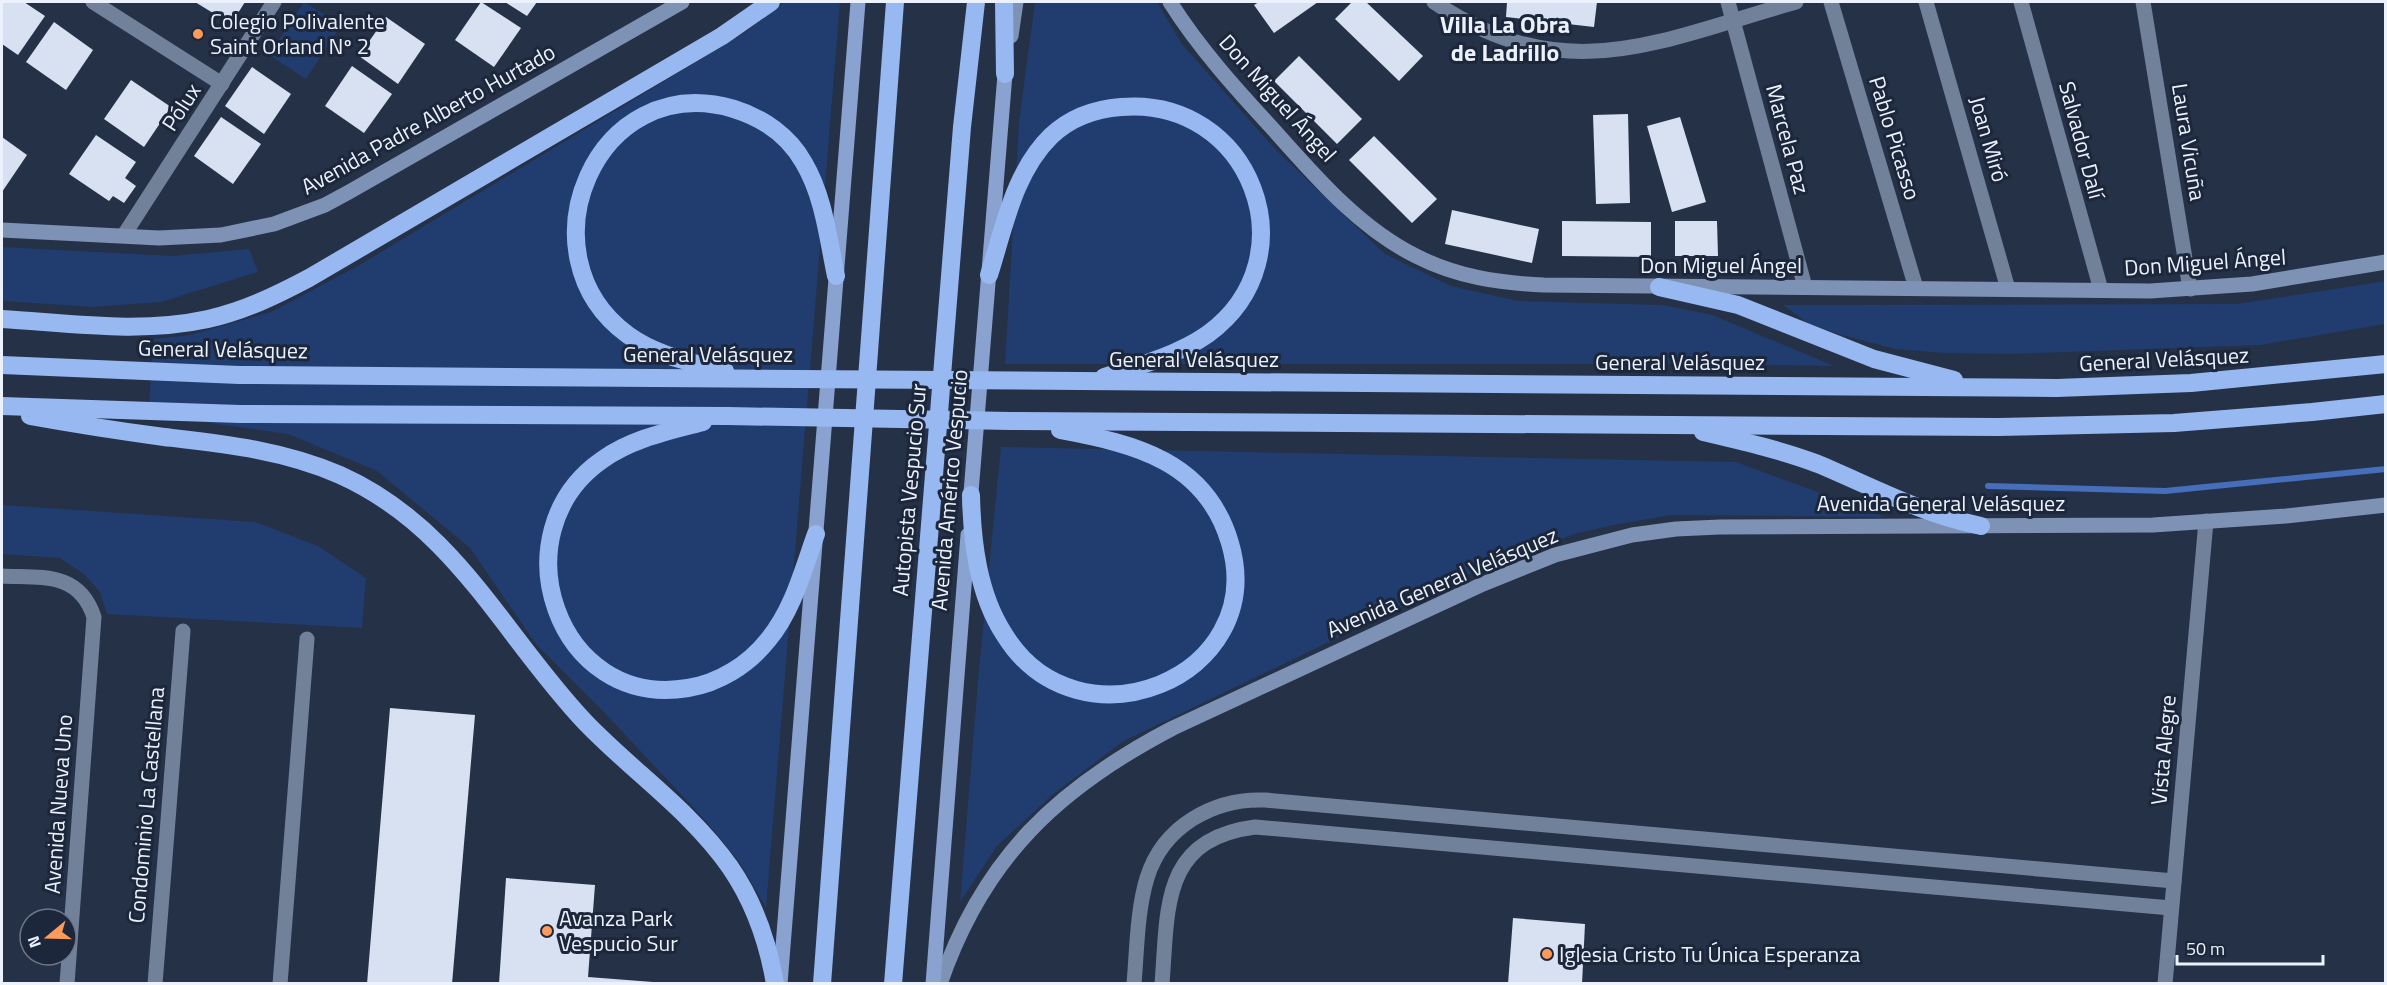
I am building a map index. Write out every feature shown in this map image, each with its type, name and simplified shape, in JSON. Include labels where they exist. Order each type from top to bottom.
[{"type":"highway","points":[[2,319],[155,327],[208,319],[258,303],[309,278],[685,57],[771,2]]},
{"type":"highway","points":[[822,984],[895,2]]},
{"type":"highway","name":"Autopista Vespucio Sur","points":[[893,984],[961,139],[976,2]]},
{"type":"highway","points":[[1004,2],[1005,74]]},
{"type":"highway","points":[[753,378],[676,358],[640,343],[613,322],[592,294],[580,261],[576,236],[577,211],[585,179],[603,148],[628,126],[648,114],[670,107],[698,104],[726,107],[761,120],[787,140],[811,175],[824,216],[836,276]]},
{"type":"highway","points":[[989,275],[1023,174],[1051,137],[1073,121],[1114,107],[1147,107],[1182,115],[1204,126],[1222,140],[1243,167],[1252,184],[1260,219],[1256,269],[1243,297],[1230,314],[1195,342],[1148,362],[1087,382]]},
{"type":"highway","points":[[1659,287],[1718,300],[1757,312],[1874,359],[1915,371],[1997,388]]},
{"type":"highway","name":"General Velásquez","points":[[2,365],[239,375],[1997,388],[2191,383],[2385,364]]},
{"type":"highway","points":[[2,406],[240,414],[728,416],[1008,421],[2086,426],[2243,418],[2385,404]]},
{"type":"highway","points":[[2,411],[271,452],[319,466],[342,476],[405,514],[461,566],[544,676],[586,723],[681,809],[710,841],[742,885],[757,918],[768,951],[775,984]]},
{"type":"highway","points":[[728,416],[642,440],[620,450],[589,470],[566,496],[549,542],[548,574],[555,607],[561,622],[579,649],[590,660],[616,678],[645,688],[679,690],[713,682],[742,665],[755,654],[776,629],[792,602],[816,534]]},
{"type":"highway","points":[[971,495],[975,552],[996,621],[1012,647],[1024,660],[1053,681],[1068,688],[1097,694],[1128,695],[1142,692],[1183,673],[1207,651],[1220,633],[1231,605],[1234,562],[1222,520],[1215,506],[1197,483],[1173,466],[1128,447],[1073,432],[1008,421]]},
{"type":"highway","points":[[1656,424],[1730,438],[1797,457],[1914,507],[1981,526]]},
{"type":"main road","points":[[780,984],[858,2]]},
{"type":"main road","name":"Avenida Américo Vespucio","points":[[933,984],[1005,74]]},
{"type":"street","points":[[93,2],[222,84]]},
{"type":"street","name":"Pólux","points":[[124,236],[274,2]]},
{"type":"street","name":"Avenida Padre Alberto Hurtado","points":[[2,230],[171,238],[221,235],[274,224],[325,205],[682,2]]},
{"type":"street","name":"Avenida Américo Vespucio","points":[[1005,74],[1016,2]]},
{"type":"street","name":"Don Miguel Ángel","points":[[1170,2],[1210,57],[1295,153],[1360,218],[1400,248],[1450,271],[1499,282],[1659,287],[2190,289],[2262,283],[2385,262]]},
{"type":"street","points":[[1434,2],[1470,23],[1513,41],[1536,47],[1575,52],[1635,48],[1796,2]]},
{"type":"street","name":"Marcela Paz","points":[[1728,2],[1805,288]]},
{"type":"street","name":"Pablo Picasso","points":[[1831,2],[1916,288]]},
{"type":"street","name":"Joan Miró","points":[[1926,2],[2008,289]]},
{"type":"street","name":"Salvador Dalí","points":[[2021,2],[2101,290]]},
{"type":"street","name":"Laura Vicuña","points":[[2144,2],[2190,289]]},
{"type":"street","name":"Avenida General Velásquez","points":[[940,984],[959,935],[996,870],[1036,823],[1078,786],[1129,752],[1173,728],[1483,584],[1574,549],[1657,531],[1764,526],[2100,526],[2286,516],[2385,505]]},
{"type":"street","name":"Vista Alegre","points":[[2164,984],[2205,521]]},
{"type":"street","name":"Avenida Nueva Uno","points":[[2,576],[55,579],[71,585],[85,596],[90,606],[94,628],[68,984]]},
{"type":"street","name":"Condominio La Castellana","points":[[155,984],[183,631]]},
{"type":"street","points":[[280,984],[307,639]]},
{"type":"street","points":[[1134,984],[1141,905],[1153,864],[1159,852],[1191,819],[1213,807],[1252,799],[2174,881]]},
{"type":"street","points":[[1162,984],[1169,906],[1174,882],[1187,860],[1206,842],[1227,832],[1255,827],[2171,908]]},
{"type":"street","points":[[1141,905],[1169,906]]},
{"type":"shaded area","points":[[304,2],[341,25],[306,79],[269,55]]},
{"type":"shaded area","points":[[784,2],[840,2],[766,908],[740,863],[705,820],[601,709],[536,644],[470,548],[377,471],[288,434],[148,414],[154,339],[190,335],[271,312],[356,267],[746,32]]},
{"type":"shaded area","points":[[1035,2],[1157,2],[1182,44],[1275,149],[1385,254],[1451,286],[1518,301],[1664,305],[1712,315],[1834,366],[1005,364],[1019,122]]},
{"type":"shaded area","points":[[2,247],[172,256],[249,249],[258,272],[161,302],[93,307],[2,301]]},
{"type":"shaded area","points":[[2386,281],[2385,324],[2260,345],[2011,354],[1944,353],[1895,349],[1809,324],[1783,305],[2237,304]]},
{"type":"shaded area","points":[[1001,447],[1736,462],[1885,517],[1672,515],[1578,533],[1490,564],[1122,742],[1051,796],[997,846],[960,902],[979,669]]},
{"type":"shaded area","points":[[2,505],[255,522],[318,546],[366,578],[362,628],[107,614],[100,592],[84,574],[60,558],[2,554]]},
{"type":"building","points":[[2,2],[24,2],[45,16],[18,55],[2,44]]},
{"type":"building","points":[[195,2],[245,2],[231,24]]},
{"type":"building","points":[[481,2],[521,28],[494,67],[455,40]]},
{"type":"building","points":[[505,2],[537,2],[527,16]]},
{"type":"building","points":[[1259,2],[1318,2],[1274,33],[1254,5]]},
{"type":"building","points":[[1352,2],[1366,2],[1423,56],[1399,81],[1335,19]]},
{"type":"building","points":[[1507,2],[1597,2],[1594,27],[1506,17]]},
{"type":"building","points":[[386,17],[425,44],[398,84],[359,56]]},
{"type":"building","points":[[54,22],[93,50],[66,90],[26,62]]},
{"type":"building","points":[[1299,56],[1362,119],[1337,144],[1274,81]]},
{"type":"building","points":[[352,66],[392,94],[364,133],[325,106]]},
{"type":"building","points":[[252,67],[291,94],[264,134],[225,106]]},
{"type":"building","points":[[131,80],[171,107],[144,147],[104,119]]},
{"type":"building","points":[[1628,114],[1630,203],[1596,204],[1593,115]]},
{"type":"building","points":[[221,117],[261,144],[233,184],[194,156]]},
{"type":"building","points":[[1680,117],[1706,202],[1672,212],[1647,126]]},
{"type":"building","points":[[96,135],[136,162],[125,178],[136,186],[124,203],[113,196],[109,201],[69,174]]},
{"type":"building","points":[[1374,136],[1437,199],[1412,223],[1349,160]]},
{"type":"building","points":[[2,137],[27,155],[2,192]]},
{"type":"building","points":[[1452,210],[1539,229],[1532,263],[1445,244]]},
{"type":"building","points":[[1562,221],[1651,222],[1651,257],[1562,256]]},
{"type":"building","points":[[1675,221],[1717,221],[1718,256],[1675,256]]},
{"type":"building","points":[[390,708],[475,715],[452,984],[367,984]]},
{"type":"building","name":"Avanza Park Vespucio Sur","points":[[506,878],[595,885],[588,977],[653,982],[653,984],[499,984]]},
{"type":"building","name":"Iglesia Cristo Tu Única Esperanza","points":[[1513,918],[1585,924],[1582,984],[1508,984]]},
{"type":"waterway","points":[[1988,486],[2165,491],[2386,469]]},
{"type":"place","name":"Colegio Polivalente Saint Orland Nº 2","points":[[198,34]]},
{"type":"place","name":"Avanza Park Vespucio Sur","points":[[547,931]]},
{"type":"place","name":"Iglesia Cristo Tu Única Esperanza","points":[[1547,954]]},
{"type":"district","name":"Villa La Obra de Ladrillo","points":[[1505,39]]}]
